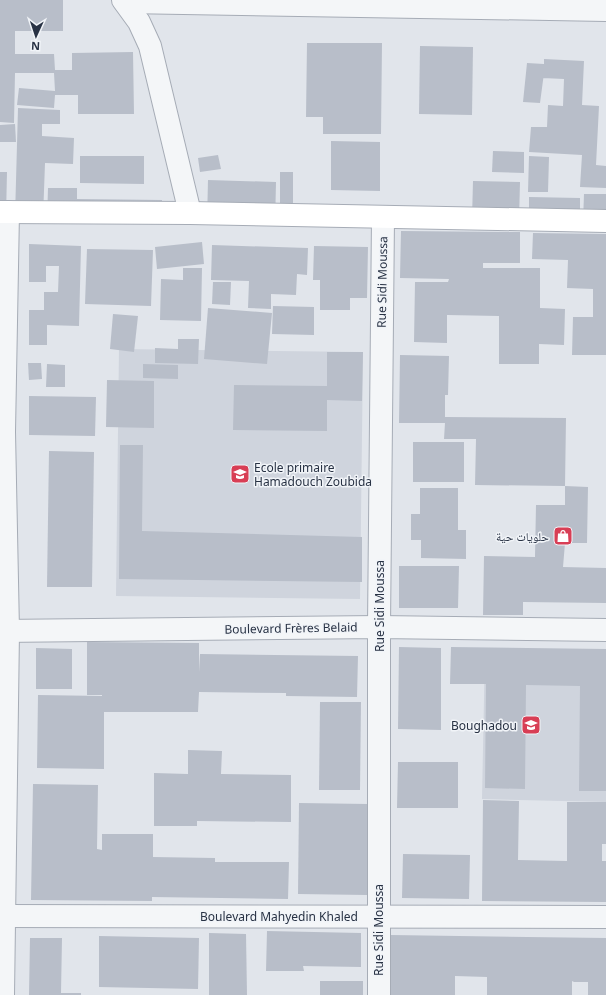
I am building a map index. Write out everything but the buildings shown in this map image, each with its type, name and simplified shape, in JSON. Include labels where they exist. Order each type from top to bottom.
[{"type":"main road","points":[[4,212],[190,213],[383,218],[606,221]]},
{"type":"street","points":[[124,1],[606,10]]},
{"type":"street","points":[[124,1],[140,22],[150,46],[190,213]]},
{"type":"street","points":[[3,995],[2,916],[4,631],[2,432],[4,212]]},
{"type":"street","name":"Rue Sidi Moussa","points":[[379,995],[379,627],[383,218]]},
{"type":"street","name":"Boulevard Frères Belaid","points":[[4,631],[379,627],[606,630]]},
{"type":"street","name":"Boulevard Mahyedin Khaled","points":[[2,916],[606,917]]},
{"type":"shaded area","name":"Ecole primaire Hamadouch Zoubida","points":[[119,349],[363,352],[360,599],[116,596]]},
{"type":"shaded area","name":"Boughadou","points":[[485,649],[606,652],[606,802],[482,799]]},
{"type":"place","name":"Ecole primaire Hamadouch Zoubida","points":[[240,474]]},
{"type":"place","name":"حلويات حية","points":[[563,536]]},
{"type":"place","name":"Boughadou","points":[[531,725]]}]
